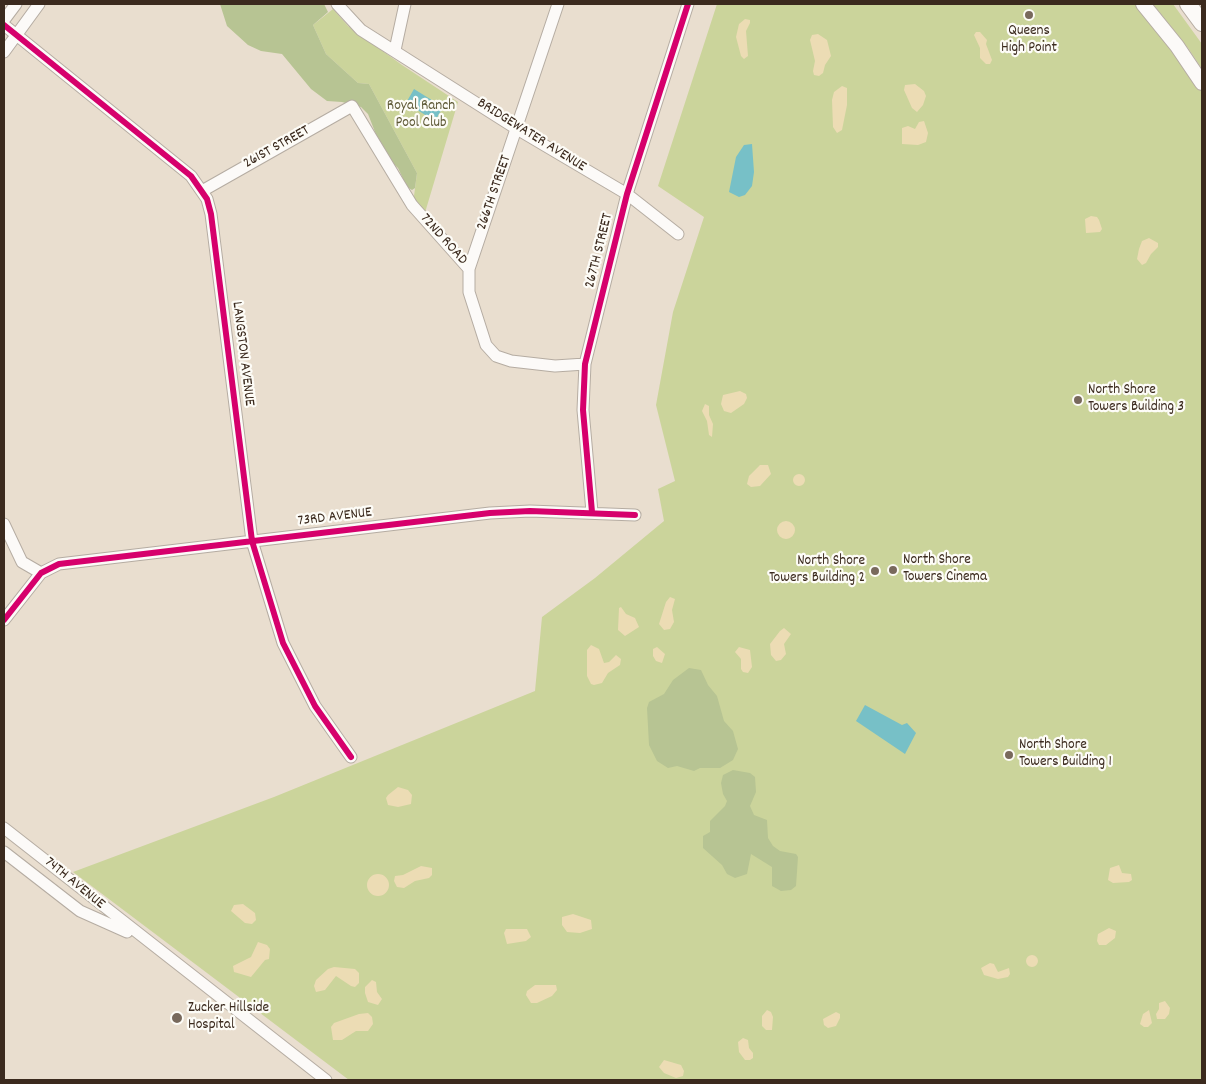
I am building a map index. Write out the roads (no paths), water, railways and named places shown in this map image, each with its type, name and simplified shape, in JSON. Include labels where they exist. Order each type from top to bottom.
[{"type":"highway","points":[[1188,4],[1202,23]]},
{"type":"main road","points":[[1143,4],[1177,46],[1202,83]]},
{"type":"street","points":[[4,20],[16,4]]},
{"type":"street","points":[[4,52],[39,4]]},
{"type":"street","name":"BRIDGEWATER AVENUE","points":[[336,4],[361,30],[517,129],[627,194],[678,234]]},
{"type":"street","points":[[395,50],[405,4]]},
{"type":"street","name":"266TH STREET","points":[[469,269],[558,4]]},
{"type":"street","name":"267TH STREET","points":[[592,512],[583,410],[585,364],[627,194],[688,4]]},
{"type":"street","name":"LANGSTON AVENUE","points":[[4,25],[191,176],[202,191],[211,214],[252,541],[283,644],[315,706],[351,757]]},
{"type":"street","name":"261ST STREET","points":[[202,191],[352,106]]},
{"type":"street","name":"72ND ROAD","points":[[352,106],[412,205],[469,269],[469,292],[486,345],[496,356],[511,361],[555,366],[585,364]]},
{"type":"street","name":"73RD AVENUE","points":[[41,573],[59,564],[490,513],[592,512],[634,515]]},
{"type":"street","points":[[4,524],[22,562],[41,573],[4,620]]},
{"type":"street","name":"74TH AVENUE","points":[[4,828],[144,940],[326,1080]]},
{"type":"street","name":"74TH AVENUE","points":[[4,852],[80,911],[144,940]]},
{"type":"water","points":[[414,89],[443,107],[435,121],[406,103]]},
{"type":"water","points":[[752,144],[754,172],[752,186],[745,195],[739,197],[729,192],[736,157],[744,145]]},
{"type":"water","points":[[865,705],[902,725],[907,723],[916,733],[905,754],[856,721]]},
{"type":"place","name":"Queens High Point","points":[[1029,15]]},
{"type":"place","name":"North Shore Towers Building 3","points":[[1078,400]]},
{"type":"place","name":"North Shore Towers Cinema","points":[[893,570]]},
{"type":"place","name":"North Shore Towers Building 2","points":[[875,571]]},
{"type":"place","name":"North Shore Towers Building 1","points":[[1009,755]]},
{"type":"place","name":"Zucker Hillside Hospital","points":[[177,1018]]},
{"type":"park label","name":"Royal Ranch Pool Club","points":[[421,116]]}]
